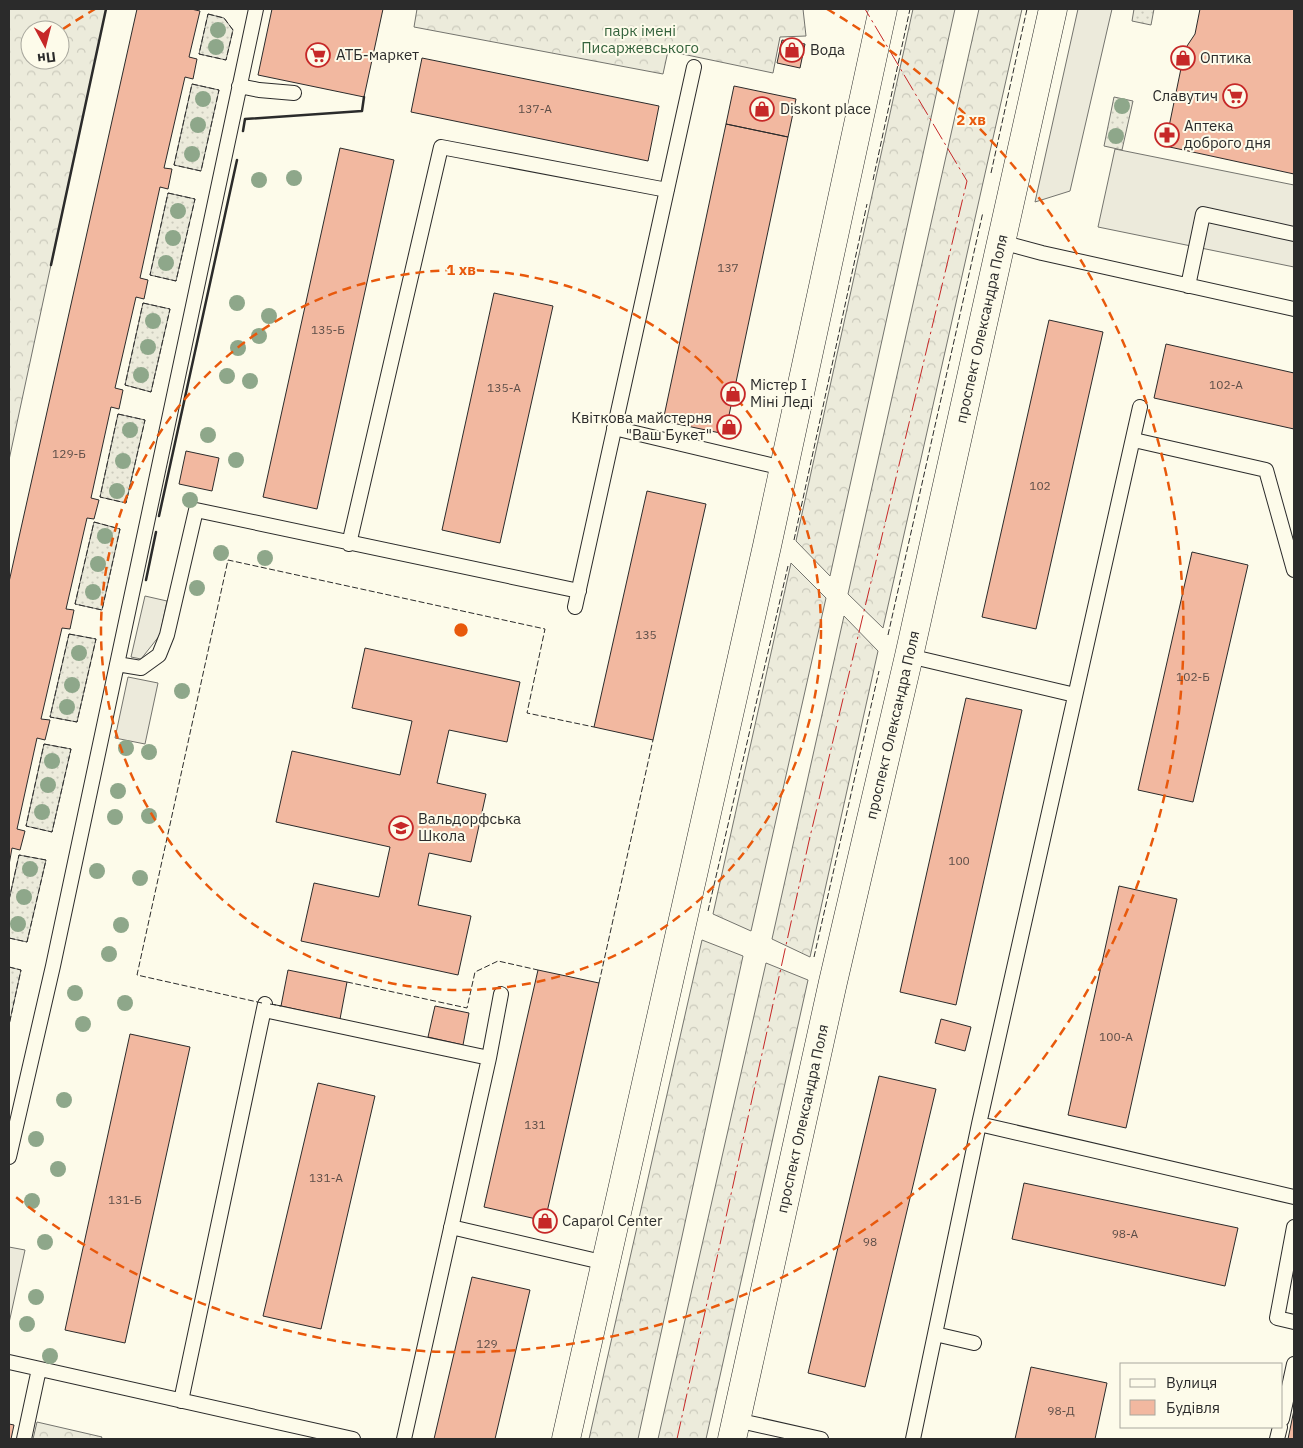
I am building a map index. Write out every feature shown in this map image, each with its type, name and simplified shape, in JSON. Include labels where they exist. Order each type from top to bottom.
[{"type":"main road","points":[[566,1439],[783,468],[883,9]]},
{"type":"main road","name":"проспект Олександра Поля","points":[[734,1430],[1053,9]]},
{"type":"lane","points":[[9,1157],[54,966],[256,9]]},
{"type":"lane","points":[[575,607],[694,67]]},
{"type":"lane","points":[[239,86],[259,90],[294,92]]},
{"type":"lane","points":[[349,544],[441,146],[667,190]]},
{"type":"lane","points":[[1188,286],[1203,214],[1294,234]]},
{"type":"lane","points":[[1001,242],[1042,254],[1294,309]]},
{"type":"lane","points":[[913,1439],[979,1124],[1134,440],[1140,406]]},
{"type":"lane","points":[[614,428],[783,468]]},
{"type":"lane","points":[[1134,440],[1266,470],[1294,570]]},
{"type":"lane","points":[[117,664],[141,668],[159,655],[167,635],[196,510],[349,544],[579,591]]},
{"type":"lane","points":[[909,656],[1075,695]]},
{"type":"lane","points":[[404,1439],[489,1058],[501,994]]},
{"type":"lane","points":[[181,1401],[265,1007],[489,1058]]},
{"type":"lane","points":[[979,1124],[1294,1197]]},
{"type":"lane","points":[[451,1227],[606,1263]]},
{"type":"lane","points":[[1294,1227],[1277,1318],[1294,1322]]},
{"type":"lane","points":[[935,1334],[974,1343]]},
{"type":"lane","points":[[9,1362],[353,1439]]},
{"type":"lane","points":[[1283,1414],[1294,1364]]},
{"type":"lane","points":[[24,1439],[38,1369]]},
{"type":"lane","points":[[734,1430],[820,1439]]},
{"type":"green space","points":[[9,9],[106,9],[9,460]]},
{"type":"green space","name":"парк імені Писаржевського","points":[[417,9],[803,9],[806,36],[780,37],[773,73],[668,51],[663,74],[414,27]]},
{"type":"green space","points":[[913,9],[955,9],[830,576],[796,541]]},
{"type":"green space","points":[[979,9],[1022,9],[883,628],[848,594]]},
{"type":"green space","points":[[1134,9],[1154,9],[1151,25],[1132,21]]},
{"type":"green space","points":[[208,14],[224,18],[233,30],[226,60],[199,54]]},
{"type":"green space","points":[[192,84],[219,90],[201,171],[174,165]]},
{"type":"green space","points":[[1114,97],[1133,101],[1122,150],[1104,146]]},
{"type":"green space","points":[[168,193],[195,199],[176,281],[150,275]]},
{"type":"green space","points":[[143,303],[170,309],[151,392],[125,385]]},
{"type":"green space","points":[[118,414],[145,420],[126,503],[100,497]]},
{"type":"green space","points":[[94,522],[120,529],[102,610],[75,604]]},
{"type":"green space","points":[[791,563],[826,598],[751,931],[713,914]]},
{"type":"green space","points":[[844,616],[878,651],[810,957],[772,939]]},
{"type":"green space","points":[[69,634],[96,639],[77,722],[50,717]]},
{"type":"green space","points":[[44,744],[71,749],[52,832],[26,826]]},
{"type":"green space","points":[[19,855],[46,860],[27,942],[9,938],[9,900]]},
{"type":"green space","points":[[702,940],[743,956],[638,1439],[589,1439]]},
{"type":"green space","points":[[766,963],[808,980],[706,1439],[658,1439]]},
{"type":"green space","points":[[9,967],[21,970],[9,1025]]},
{"type":"green space","points":[[37,1422],[102,1437],[101,1439],[33,1439]]},
{"type":"shaded area","points":[[1078,9],[1112,9],[1070,191],[1035,202]]},
{"type":"shaded area","points":[[1115,149],[1294,185],[1294,267],[1098,227]]},
{"type":"shaded area","points":[[145,596],[167,601],[160,635],[141,659],[131,657]]},
{"type":"shaded area","points":[[128,677],[158,683],[145,744],[115,738]]},
{"type":"shaded area","points":[[9,1247],[25,1250],[9,1323]]},
{"type":"building","points":[[137,9],[191,9],[200,11],[189,57],[197,59],[193,79],[185,77],[164,168],[172,169],[168,189],[160,187],[140,278],[148,280],[144,299],[136,297],[115,388],[123,390],[119,409],[111,407],[91,498],[99,500],[94,519],[87,518],[66,609],[74,610],[70,629],[62,628],[41,719],[50,720],[45,740],[37,738],[17,829],[25,831],[20,850],[12,848],[9,865],[9,582]]},
{"type":"building","name":"АТБ-маркет","points":[[272,9],[383,9],[364,97],[258,75]]},
{"type":"building","name":"Славутич","points":[[1200,9],[1294,9],[1294,174],[1165,146],[1185,49],[1195,34]]},
{"type":"building","name":"Вода","points":[[782,40],[805,44],[800,68],[777,63]]},
{"type":"building","points":[[422,58],[659,106],[648,161],[411,112]]},
{"type":"building","name":"Diskont place","points":[[734,86],[796,99],[788,137],[726,124]]},
{"type":"building","points":[[726,124],[788,137],[725,434],[663,421]]},
{"type":"building","points":[[340,148],[394,160],[317,509],[263,497]]},
{"type":"building","points":[[494,293],[553,306],[500,543],[442,530]]},
{"type":"building","points":[[1049,320],[1103,332],[1036,629],[982,617]]},
{"type":"building","points":[[1166,344],[1294,373],[1294,429],[1154,398]]},
{"type":"building","points":[[186,451],[219,458],[212,491],[179,484]]},
{"type":"building","points":[[647,491],[706,504],[653,740],[594,727]]},
{"type":"building","points":[[1192,552],[1248,565],[1193,802],[1138,790]]},
{"type":"building","points":[[365,648],[520,682],[507,742],[449,730],[437,783],[486,794],[471,862],[429,853],[418,905],[471,916],[458,975],[301,941],[314,883],[379,897],[390,847],[276,822],[292,751],[400,775],[412,721],[352,708]]},
{"type":"building","points":[[966,698],[1022,710],[956,1005],[900,992]]},
{"type":"building","points":[[1119,886],[1177,899],[1126,1128],[1068,1115]]},
{"type":"building","points":[[288,970],[347,982],[340,1019],[281,1006]]},
{"type":"building","points":[[538,970],[599,983],[545,1221],[484,1207]]},
{"type":"building","points":[[435,1006],[469,1013],[463,1045],[428,1037]]},
{"type":"building","points":[[941,1019],[971,1027],[965,1051],[935,1043]]},
{"type":"building","points":[[130,1034],[190,1047],[125,1343],[65,1330]]},
{"type":"building","points":[[879,1076],[936,1089],[865,1387],[808,1373]]},
{"type":"building","points":[[318,1083],[375,1096],[321,1329],[263,1316]]},
{"type":"building","points":[[1024,1183],[1238,1228],[1225,1286],[1012,1239]]},
{"type":"building","points":[[472,1277],[530,1290],[495,1439],[434,1439]]},
{"type":"building","points":[[1031,1367],[1107,1383],[1095,1439],[1015,1439]]},
{"type":"building","points":[[1294,1410],[1294,1439],[1288,1439]]},
{"type":"building","points":[[9,1424],[14,1425],[11,1439],[9,1439]]},
{"type":"fence","points":[[873,180],[910,9]]},
{"type":"fence","points":[[991,173],[1027,9]]},
{"type":"fence","points":[[208,14],[224,18],[233,30],[226,60],[199,54],[208,14]]},
{"type":"fence","points":[[192,84],[219,90],[201,171],[174,165],[192,84]]},
{"type":"fence","points":[[168,193],[195,199],[176,281],[150,275],[168,193]]},
{"type":"fence","points":[[794,540],[867,204]]},
{"type":"fence","points":[[888,635],[983,212]]},
{"type":"fence","points":[[143,303],[170,309],[151,392],[125,385],[143,303]]},
{"type":"fence","points":[[118,414],[145,420],[126,503],[100,497],[118,414]]},
{"type":"fence","points":[[94,522],[120,529],[102,610],[75,604],[94,522]]},
{"type":"fence","points":[[262,1003],[137,975],[228,560],[545,629],[527,713],[594,727]]},
{"type":"fence","points":[[708,911],[788,566]]},
{"type":"fence","points":[[69,634],[96,639],[77,722],[50,717],[69,634]]},
{"type":"fence","points":[[814,957],[879,671]]},
{"type":"fence","points":[[599,983],[653,740]]},
{"type":"fence","points":[[44,744],[71,749],[52,832],[26,826],[44,744]]},
{"type":"fence","points":[[9,900],[19,855],[46,860],[27,942],[9,938]]},
{"type":"fence","points":[[347,982],[467,1008],[475,972],[498,961],[538,970]]},
{"type":"fence","points":[[9,967],[21,970],[9,1025]]},
{"type":"fence","points":[[270,1004],[281,1006]]},
{"type":"wall","points":[[51,265],[106,9]]},
{"type":"wall","points":[[243,131],[245,119],[362,111],[364,97]]},
{"type":"wall","points":[[159,516],[237,160]]},
{"type":"wall","points":[[146,580],[156,532]]},
{"type":"power","points":[[677,1439],[809,841],[967,181],[865,9]]},
{"type":"place","name":"Вода","points":[[792,50]]},
{"type":"place","name":"АТБ-маркет","points":[[318,55]]},
{"type":"place","name":"Оптика","points":[[1183,58]]},
{"type":"place","name":"Славутич","points":[[1235,96]]},
{"type":"place","name":"Diskont place","points":[[762,109]]},
{"type":"place","name":"Аптека доброго дня","points":[[1167,135]]},
{"type":"place","name":"Містер І Міні Леді","points":[[733,394]]},
{"type":"place","name":"Квіткова майстерня \"Ваш Букет\"","points":[[729,427]]},
{"type":"place","name":"Вальдорфська Школа","points":[[401,828]]},
{"type":"place","name":"Caparol Center","points":[[545,1221]]}]
